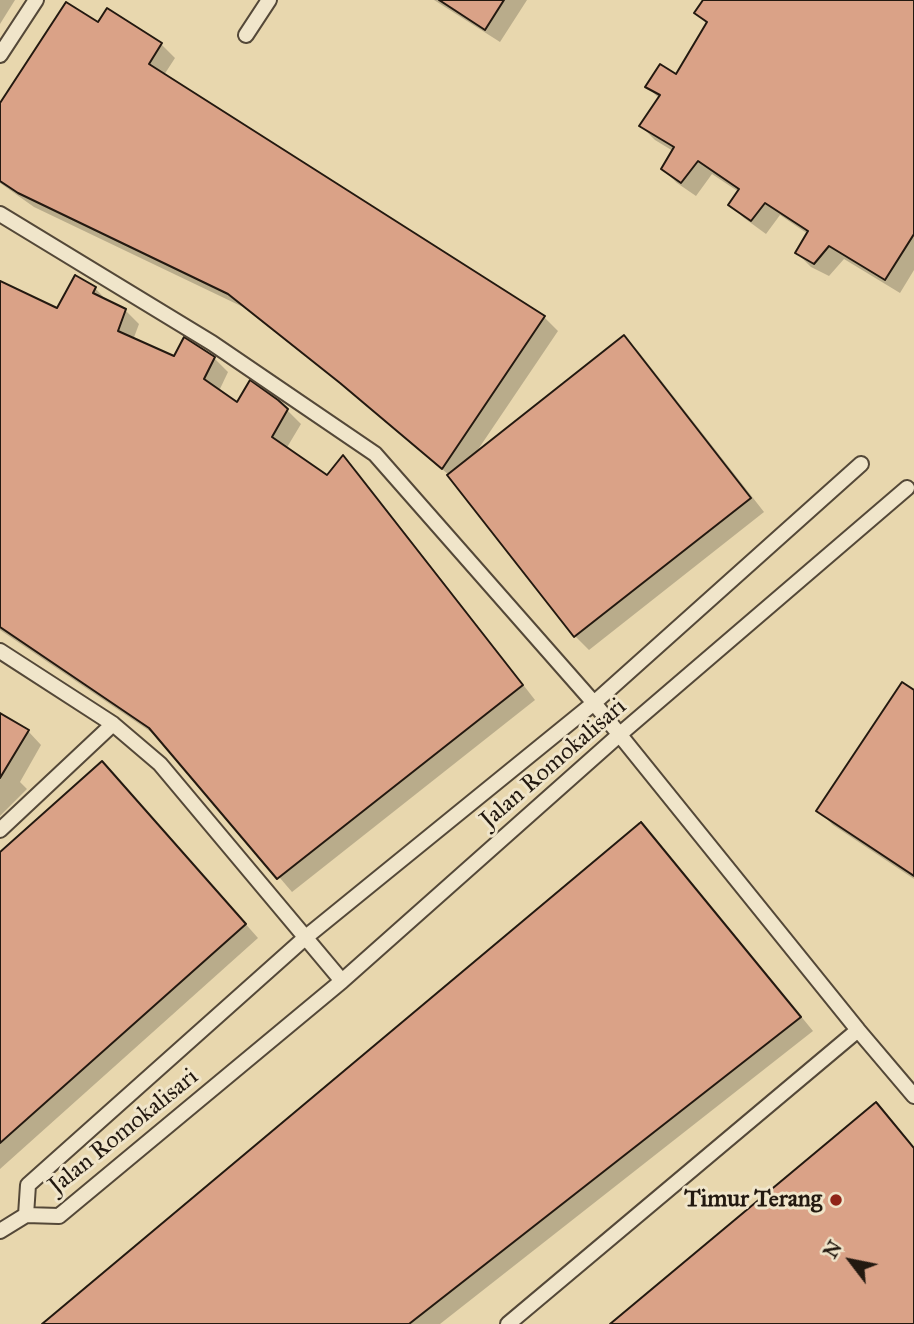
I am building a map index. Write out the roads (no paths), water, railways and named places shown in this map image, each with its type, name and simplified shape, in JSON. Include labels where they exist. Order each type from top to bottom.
[{"type":"lane","points":[[0,55],[36,0]]},
{"type":"lane","points":[[246,35],[269,0]]},
{"type":"lane","points":[[0,214],[212,343],[375,454],[594,703],[914,1096]]},
{"type":"lane","name":"Jalan Romokalisari","points":[[860,464],[594,703],[306,937],[28,1185],[26,1215],[59,1216],[342,981],[907,488]]},
{"type":"lane","points":[[0,651],[113,724],[160,764],[342,981]]},
{"type":"lane","points":[[0,830],[113,724]]},
{"type":"lane","points":[[508,1324],[858,1030]]},
{"type":"lane","points":[[0,1231],[26,1215]]},
{"type":"place","name":"Timur Terang","points":[[836,1200]]}]
